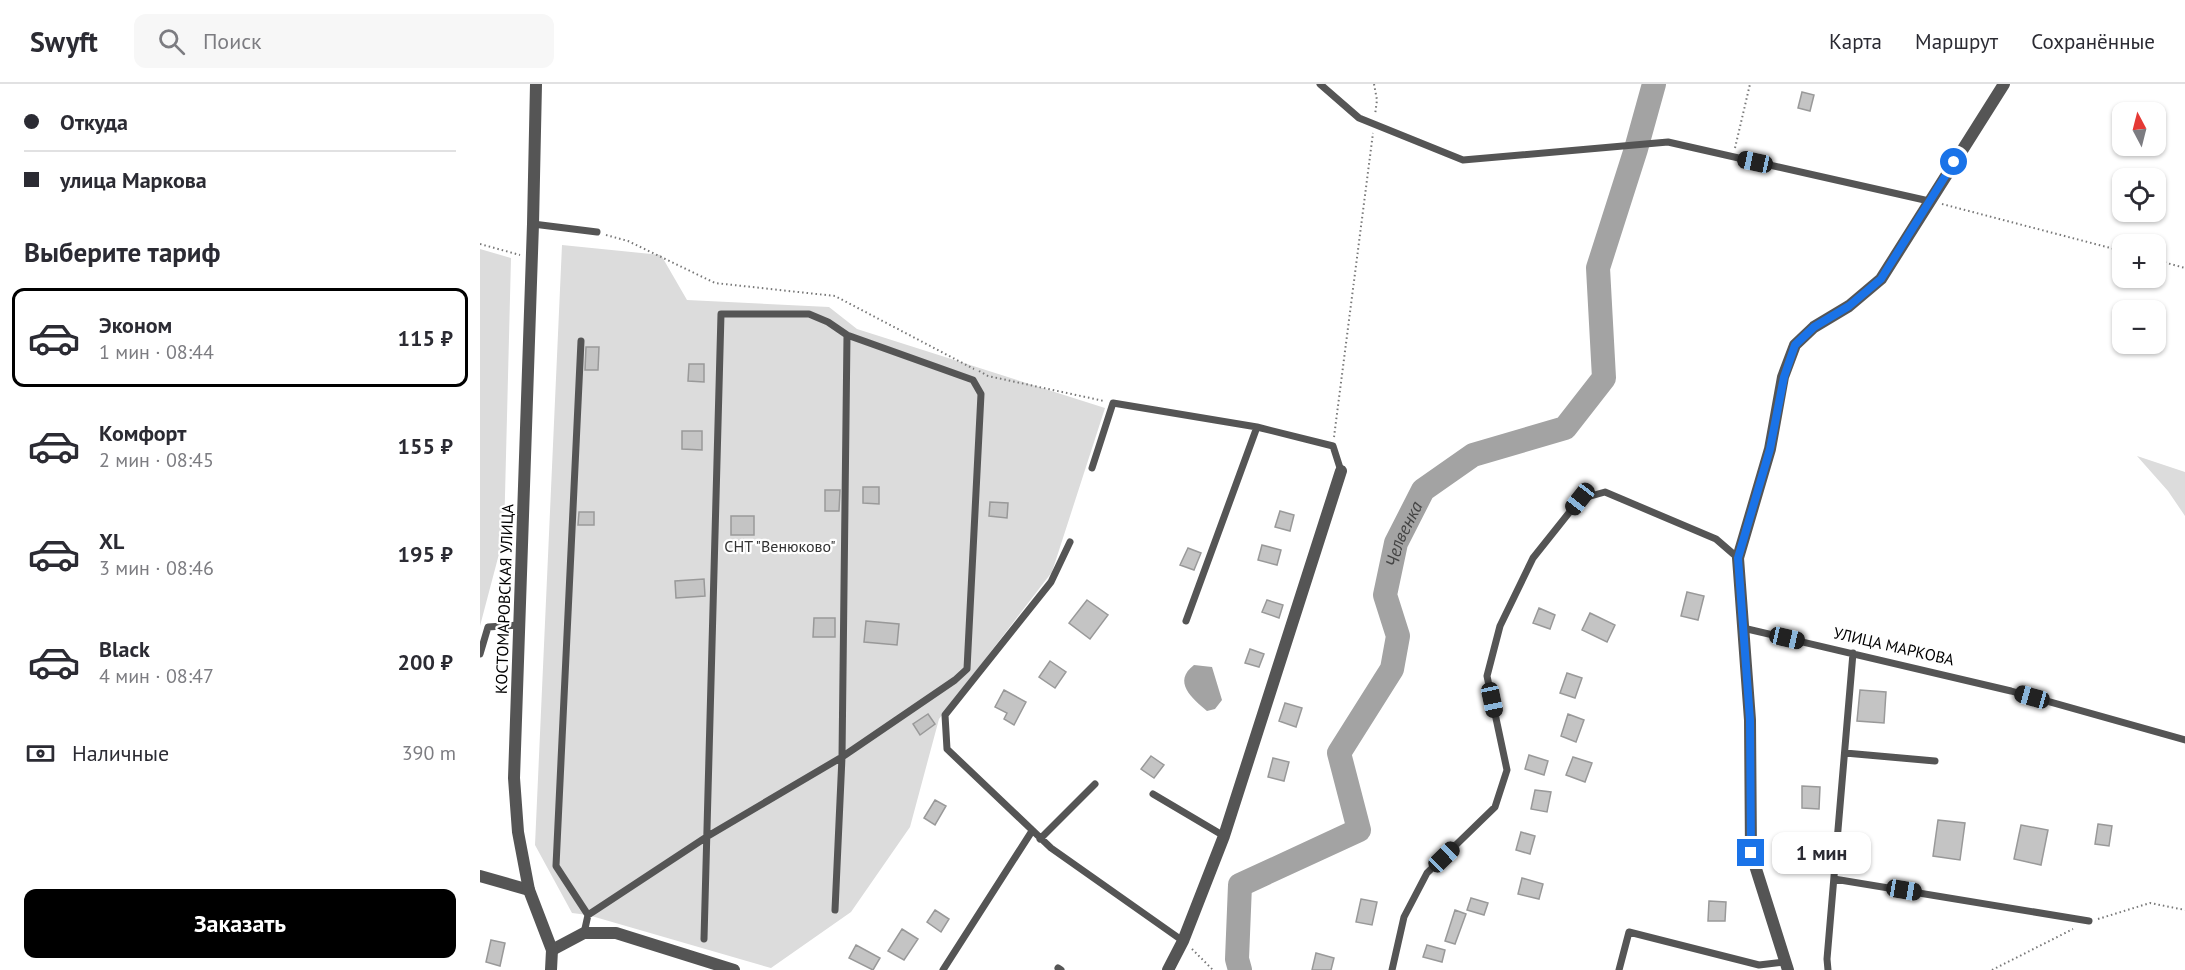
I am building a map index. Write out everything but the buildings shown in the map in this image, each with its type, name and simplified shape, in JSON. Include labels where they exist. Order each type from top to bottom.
[{"type":"street","name":"КОСТОМАРОВСКАЯ УЛИЦА","points":[[536,84],[534,224],[514,778],[518,831],[529,890],[552,950],[551,970]]},
{"type":"street","points":[[1787,966],[1751,853],[1750,720],[1738,558],[1770,449],[1784,377],[1795,345],[1814,327],[1849,306],[1881,279],[2004,84]]},
{"type":"street","points":[[1168,970],[1183,941],[1224,836],[1341,471]]},
{"type":"street","points":[[480,876],[529,890]]},
{"type":"street","points":[[552,950],[584,933],[616,933],[734,970]]},
{"type":"lane","points":[[1320,84],[1359,118],[1463,160],[1668,142],[1929,201]]},
{"type":"lane","points":[[534,224],[597,232]]},
{"type":"lane","points":[[584,933],[588,915],[708,836],[842,758],[955,680],[967,669],[981,394],[973,380],[847,336],[828,322],[808,314],[721,314],[708,836],[704,939]]},
{"type":"lane","points":[[835,910],[842,758],[847,336]]},
{"type":"lane","points":[[580,341],[556,866],[588,915]]},
{"type":"lane","points":[[1092,468],[1113,403],[1257,427],[1333,446],[1341,471]]},
{"type":"lane","points":[[1186,621],[1257,427]]},
{"type":"lane","points":[[1392,970],[1404,917],[1427,873],[1495,807],[1507,770],[1487,676],[1500,626],[1533,558],[1580,499],[1605,492],[1716,539],[1738,558]]},
{"type":"lane","points":[[1070,542],[1050,582],[945,715],[947,749],[1040,839],[1183,941]]},
{"type":"lane","points":[[480,654],[488,627],[519,625]]},
{"type":"lane","name":"УЛИЦА МАРКОВА","points":[[1743,628],[2011,691],[2185,740]]},
{"type":"lane","points":[[1828,970],[1827,959],[1853,653]]},
{"type":"lane","points":[[1845,753],[1935,762]]},
{"type":"lane","points":[[1040,839],[1095,784]]},
{"type":"lane","points":[[1153,795],[1224,836]]},
{"type":"lane","points":[[943,970],[1032,831]]},
{"type":"lane","points":[[1834,879],[2089,921]]},
{"type":"lane","points":[[1619,970],[1629,932],[1759,965],[1787,966]]},
{"type":"path","points":[[1333,446],[1377,100],[1374,84]]},
{"type":"path","points":[[1733,157],[1750,84]]},
{"type":"path","points":[[1929,201],[2112,248]]},
{"type":"path","points":[[597,232],[628,241],[715,283],[835,297],[988,376],[1113,403]]},
{"type":"path","points":[[480,244],[531,258]]},
{"type":"path","points":[[2166,263],[2185,268]]},
{"type":"path","points":[[1183,941],[1214,970]]},
{"type":"green space","name":"СНТ \"Венюково\"","points":[[562,245],[661,255],[687,300],[829,307],[857,329],[1105,408],[1052,572],[939,719],[910,827],[851,912],[771,968],[588,915],[572,913],[535,845]]},
{"type":"green space","points":[[480,249],[511,258],[504,535],[480,626]]},
{"type":"green space","points":[[2137,456],[2185,472],[2185,516],[2168,491]]},
{"type":"shaded area","points":[[1194,665],[1212,667],[1222,700],[1215,709],[1207,711],[1190,695],[1184,684],[1188,671]]},
{"type":"waterway","name":"Челвенка","points":[[1240,970],[1237,959],[1240,885],[1359,830],[1339,753],[1392,669],[1398,636],[1385,595],[1396,543],[1423,490],[1473,455],[1565,428],[1604,378],[1598,268],[1654,84]]},
{"type":"route","points":[[1751,853],[1750,720],[1738,558],[1770,449],[1784,377],[1795,345],[1814,327],[1849,306],[1881,279],[1954,162]]}]
